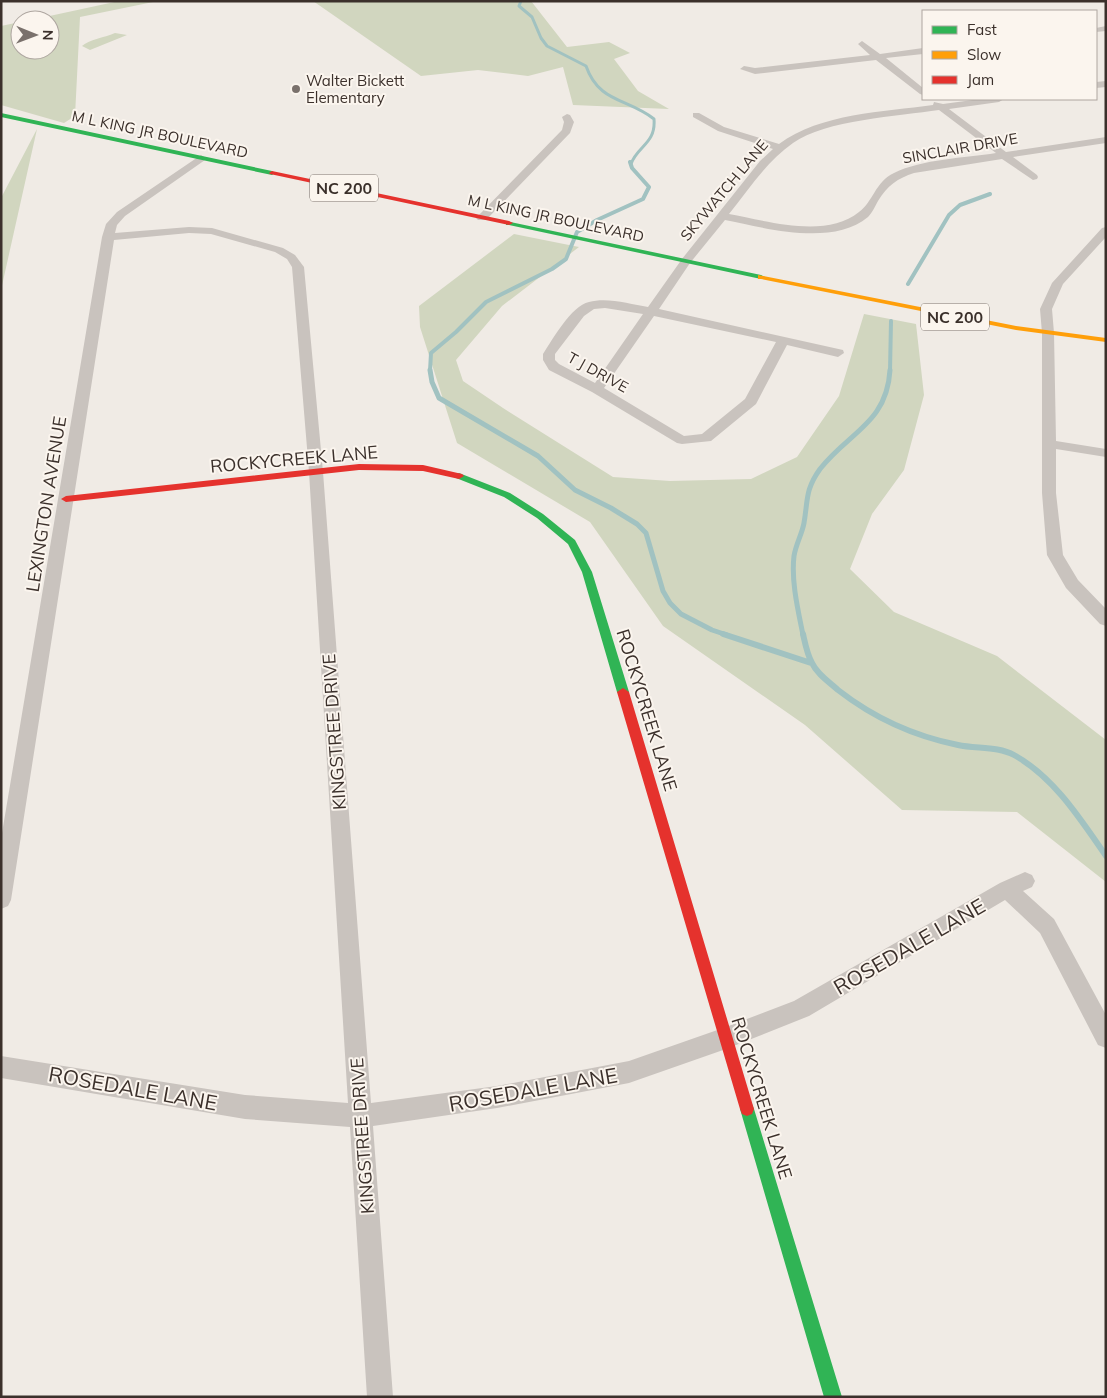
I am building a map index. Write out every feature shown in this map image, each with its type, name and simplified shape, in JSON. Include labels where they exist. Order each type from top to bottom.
[{"type":"main road","name":"M L KING JR BOULEVARD","points":[[1,115],[964,319],[1048,333],[1106,340]]},
{"type":"main road","name":"ROCKYCREEK LANE","points":[[66,500],[359,467],[423,468],[467,478],[507,495],[540,516],[572,542],[587,572],[833,1397]]},
{"type":"street","points":[[862,44],[922,91]]},
{"type":"street","points":[[744,69],[755,71],[922,51]]},
{"type":"street","points":[[932,100],[1033,176]]},
{"type":"street","name":"SKYWATCH LANE","points":[[597,389],[686,261],[764,163],[792,139],[824,126],[860,118],[992,100]]},
{"type":"street","points":[[696,115],[721,129],[780,148]]},
{"type":"street","points":[[482,218],[567,131],[569,122],[566,117]]},
{"type":"street","name":"SINCLAIR DRIVE","points":[[722,216],[808,230],[838,227],[864,214],[888,180],[900,173],[919,168],[1106,140]]},
{"type":"street","name":"LEXINGTON AVENUE","points":[[1,900],[108,237],[112,224],[121,214],[201,158]]},
{"type":"street","name":"KINGSTREE DRIVE","points":[[108,237],[189,230],[212,231],[279,250],[291,257],[298,267],[301,277],[380,1397]]},
{"type":"street","points":[[1106,230],[1058,283],[1046,308],[1050,444],[1049,493],[1055,554],[1072,584],[1106,620]]},
{"type":"street","name":"T J DRIVE","points":[[783,341],[751,402],[706,438],[682,440],[597,389],[554,367],[548,354],[584,309],[593,304],[604,303],[650,312],[783,341],[838,353]]},
{"type":"street","points":[[1050,444],[1106,454]]},
{"type":"street","name":"ROSEDALE LANE","points":[[1,1067],[245,1107],[361,1116],[497,1097],[629,1072],[801,1009],[1016,885],[1047,926],[1106,1037]]},
{"type":"green space","points":[[119,1],[158,1],[80,17],[75,116],[64,123],[1,105],[1,26],[10,24],[10,60],[60,60],[60,14]]},
{"type":"green space","points":[[313,1],[531,1],[567,47],[609,42],[630,53],[614,59],[638,91],[669,109],[573,105],[563,67],[528,76],[478,70],[421,76]]},
{"type":"green space","points":[[115,33],[127,35],[90,50],[82,46],[93,40]]},
{"type":"green space","points":[[37,129],[1,290],[1,198]]},
{"type":"green space","points":[[514,234],[579,247],[502,306],[456,360],[463,381],[613,477],[670,481],[751,479],[797,457],[839,396],[864,314],[916,324],[924,395],[904,470],[872,514],[850,569],[894,612],[997,656],[1106,740],[1106,882],[1017,812],[902,810],[805,725],[663,626],[590,522],[457,443],[420,327],[419,306]]},
{"type":"waterway","points":[[521,1],[519,6],[532,17],[541,38],[547,46],[586,66],[598,87],[606,93],[654,119],[652,134],[631,164]]},
{"type":"waterway","points":[[430,370],[431,353],[456,332],[486,302],[552,269],[566,259],[577,232],[597,220],[643,199],[649,187],[632,168],[630,162]]},
{"type":"waterway","points":[[908,284],[949,215],[960,205],[990,194]]},
{"type":"waterway","points":[[890,371],[891,321]]},
{"type":"waterway","points":[[430,370],[432,382],[439,398],[538,456],[575,490],[611,508],[637,524],[646,533],[663,591],[670,603],[681,614],[712,630],[727,635]]},
{"type":"waterway","points":[[803,635],[793,566],[795,552],[804,523],[809,489],[815,476],[831,456],[865,426],[874,415],[882,403],[890,370]]},
{"type":"waterway","points":[[723,634],[811,663]]},
{"type":"waterway","points":[[803,634],[809,656],[817,671],[838,690],[866,709],[895,725],[925,737],[958,745],[1001,750],[1014,755],[1028,764],[1042,775],[1066,800],[1106,856]]},
{"type":"traffic: fast","points":[[1,115],[272,173]]},
{"type":"traffic: fast","points":[[509,223],[761,277]]},
{"type":"traffic: fast","points":[[459,476],[507,495],[540,516],[572,542],[587,572],[623,692]]},
{"type":"traffic: fast","points":[[747,1109],[833,1397]]},
{"type":"traffic: slow","points":[[761,277],[1016,328],[1106,340]]},
{"type":"traffic: jam","points":[[272,173],[509,223]]},
{"type":"traffic: jam","points":[[66,499],[359,467],[423,468],[459,476]]},
{"type":"traffic: jam","points":[[623,692],[747,1109]]},
{"type":"place","name":"Walter Bickett Elementary","points":[[296,89]]}]
